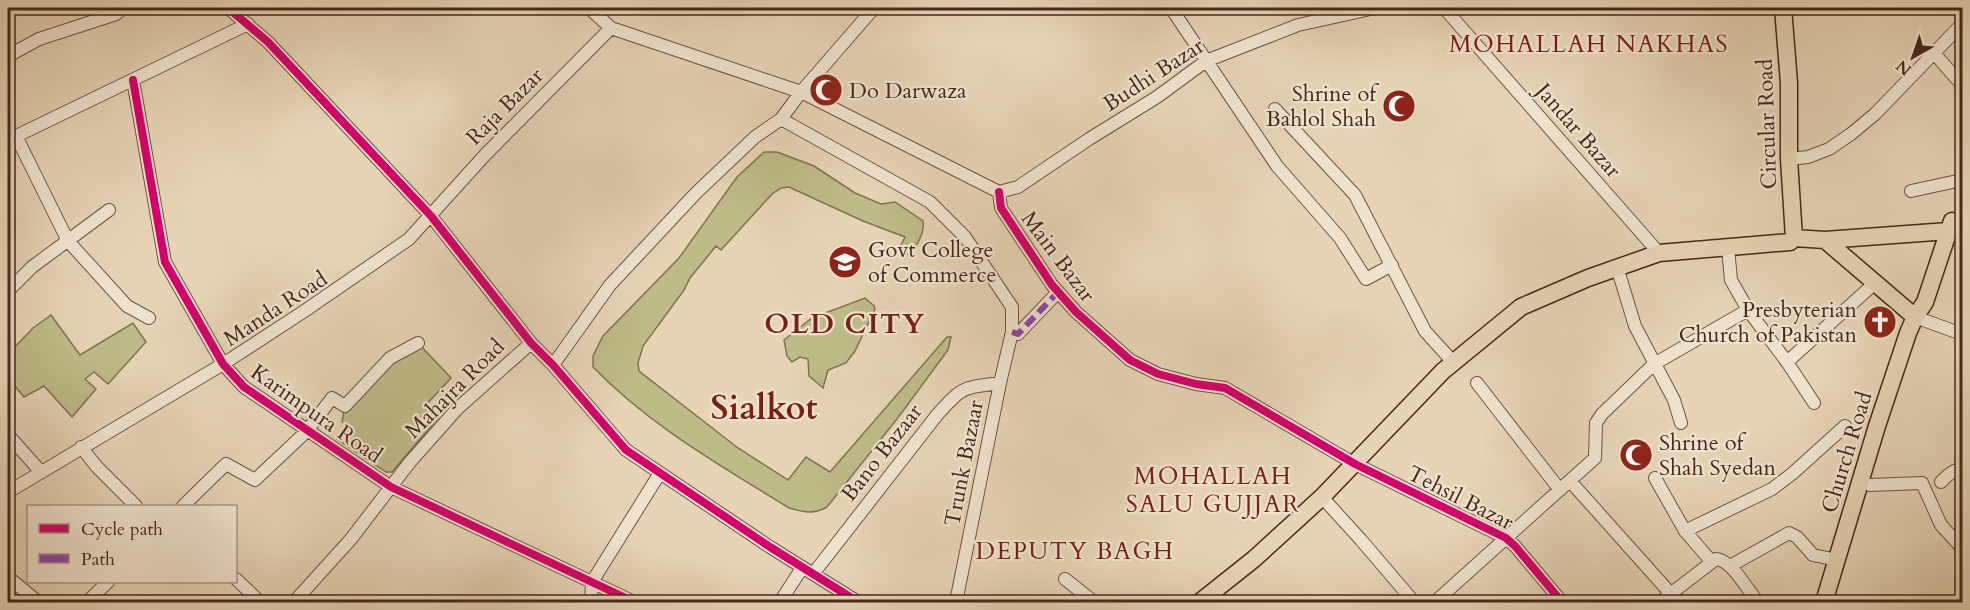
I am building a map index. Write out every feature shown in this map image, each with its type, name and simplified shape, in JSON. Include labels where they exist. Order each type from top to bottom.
[{"type":"main road","name":"Circular Road","points":[[1783,8],[1789,83],[1789,159],[1794,238]]},
{"type":"main road","points":[[1791,213],[1800,224],[1814,232],[1957,225]]},
{"type":"main road","points":[[1200,603],[1254,559],[1322,497],[1443,371],[1521,306],[1659,252],[1790,242],[1794,238],[1825,240],[1957,225]]},
{"type":"main road","name":"Church Road","points":[[1824,603],[1877,426],[1908,333],[1925,303],[1957,225]]},
{"type":"main road","points":[[1825,240],[1915,317]]},
{"type":"main road","name":"Church Road","points":[[1834,603],[1870,484],[1915,350],[1915,317]]},
{"type":"street","points":[[8,56],[39,39],[116,14],[124,8]]},
{"type":"street","points":[[228,8],[268,42],[431,216],[531,343],[553,365],[626,450],[858,603]]},
{"type":"street","points":[[589,8],[611,28],[801,92],[999,192]]},
{"type":"street","points":[[553,365],[610,285],[696,193],[755,137],[781,119],[801,92],[874,8]]},
{"type":"street","points":[[1172,8],[1277,166],[1340,238],[1366,279],[1392,265]]},
{"type":"street","name":"Budhi Bazar","points":[[999,192],[1018,187],[1157,97],[1206,61],[1298,25],[1375,8]]},
{"type":"street","name":"Jandar Bazar","points":[[1444,8],[1659,252]]},
{"type":"street","points":[[149,318],[127,306],[68,241],[12,138],[248,24]]},
{"type":"street","points":[[1789,159],[1808,157],[1829,149],[1851,134],[1875,114],[1962,24]]},
{"type":"street","name":"Raja Bazar","points":[[431,216],[485,155],[611,28]]},
{"type":"street","points":[[1934,53],[1962,85]]},
{"type":"street","name":"Karimpura Road","points":[[133,80],[165,262],[223,364],[244,387],[391,487],[634,603]]},
{"type":"street","points":[[1275,109],[1355,195],[1425,331],[1453,362]]},
{"type":"street","name":"Trunk Bazaar","points":[[781,119],[930,202],[965,237],[1012,307],[1012,332],[999,383],[956,603]]},
{"type":"street","points":[[1911,191],[1962,180]]},
{"type":"street","name":"Main Bazar","points":[[999,192],[1001,208],[1058,292],[1076,312],[1130,360],[1158,374],[1196,384],[1225,388],[1355,464]]},
{"type":"street","points":[[8,291],[32,267],[109,210]]},
{"type":"street","name":"Manda Road","points":[[8,492],[223,364],[303,312],[409,239],[431,216]]},
{"type":"street","points":[[1728,248],[1731,280],[1748,310],[1814,403]]},
{"type":"street","points":[[1617,267],[1635,326],[1674,400],[1682,423]]},
{"type":"street","points":[[1787,362],[1875,283]]},
{"type":"street","points":[[1012,332],[1018,334],[1058,292]]},
{"type":"street","points":[[1435,603],[1595,459],[1596,423],[1602,414],[1654,364],[1748,310]]},
{"type":"street","points":[[1915,317],[1962,334]]},
{"type":"street","points":[[185,505],[226,464],[255,480],[307,431],[332,398],[345,406],[390,358],[418,343]]},
{"type":"street","name":"Mahajra Road","points":[[294,603],[351,539],[410,462],[457,409],[531,343]]},
{"type":"street","name":"Bano Bazaar","points":[[780,603],[957,393],[963,388],[999,383]]},
{"type":"street","points":[[1478,383],[1560,490]]},
{"type":"street","points":[[1685,531],[1772,489],[1845,426]]},
{"type":"street","points":[[8,435],[41,472]]},
{"type":"street","points":[[81,447],[134,505]]},
{"type":"street","name":"Tehsil Bazar","points":[[1355,464],[1506,538],[1562,603]]},
{"type":"street","points":[[1941,482],[1948,474],[1957,470],[1962,475]]},
{"type":"street","points":[[591,603],[592,582],[660,473]]},
{"type":"street","points":[[1655,478],[1685,531],[1711,561]]},
{"type":"street","points":[[1570,480],[1671,594]]},
{"type":"street","points":[[1870,484],[1922,483],[1941,525],[1962,548]]},
{"type":"street","points":[[1322,497],[1414,603]]},
{"type":"street","points":[[1730,566],[1789,533],[1797,537],[1813,555],[1837,560]]},
{"type":"street","points":[[1660,603],[1711,561],[1720,559],[1730,566],[1758,603]]},
{"type":"street","points":[[8,577],[38,603]]},
{"type":"street","points":[[1065,579],[1094,603]]},
{"type":"street","points":[[237,580],[260,603]]},
{"type":"street","points":[[87,603],[107,583]]},
{"type":"shaded area","points":[[764,152],[777,152],[814,166],[855,193],[881,204],[895,202],[923,221],[923,230],[918,243],[910,255],[903,252],[900,247],[905,237],[863,221],[789,187],[781,188],[773,193],[721,250],[716,246],[690,278],[684,290],[643,346],[638,363],[639,371],[738,448],[788,480],[806,457],[830,472],[947,337],[951,337],[948,350],[897,419],[827,507],[813,512],[789,508],[686,444],[638,408],[593,367],[593,356],[603,336],[679,258],[737,177]]},
{"type":"shaded area","points":[[865,298],[875,309],[855,351],[846,363],[828,370],[823,388],[809,376],[808,359],[800,357],[792,362],[787,356],[784,340],[812,318]]},
{"type":"shaded area","points":[[51,315],[80,355],[133,323],[146,342],[108,384],[94,372],[85,379],[96,389],[72,417],[44,386],[24,397],[8,378],[8,354],[33,328]]},
{"type":"shaded area","points":[[418,343],[451,378],[425,406],[439,417],[392,472],[386,472],[337,439],[346,425],[342,422],[345,406],[390,358]]},
{"type":"marked path","points":[[1012,332],[1018,334],[1058,292]]},
{"type":"cycle path","points":[[228,8],[268,42],[431,216],[531,343],[553,365],[626,450],[770,547],[858,602]]},
{"type":"cycle path","points":[[133,80],[165,262],[223,364],[244,387],[391,487],[634,602]]},
{"type":"cycle path","points":[[999,192],[1001,208],[1052,285],[1076,312],[1130,360],[1158,374],[1196,384],[1225,388],[1355,464],[1506,538],[1562,602]]},
{"type":"place","name":"Do Darwaza","points":[[826,90]]},
{"type":"place","name":"Shrine of Bahlol Shah","points":[[1399,106]]},
{"type":"place","name":"Govt College of Commerce","points":[[845,262]]},
{"type":"place","name":"Presbyterian Church of Pakistan","points":[[1880,322]]},
{"type":"place","name":"Shrine of Shah Syedan","points":[[1636,455]]},
{"type":"district","name":"MOHALLAH NAKHAS","points":[[1589,44]]},
{"type":"district","name":"OLD CITY","points":[[845,323]]},
{"type":"district","name":"Sialkot","points":[[764,407]]},
{"type":"district","name":"MOHALLAH SALU GUJJAR","points":[[1213,490]]},
{"type":"district","name":"DEPUTY BAGH","points":[[1075,551]]}]
